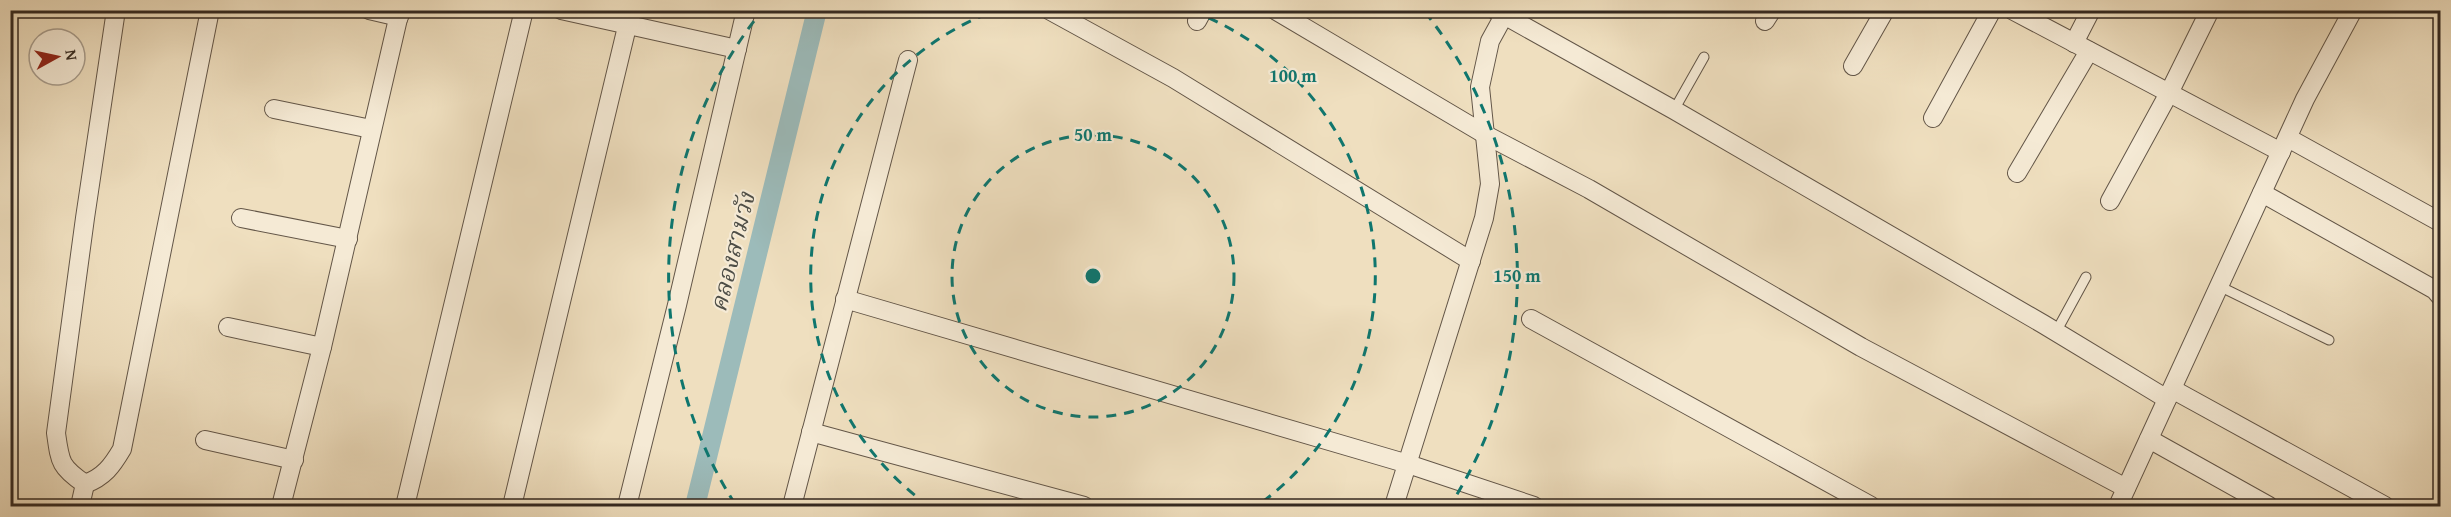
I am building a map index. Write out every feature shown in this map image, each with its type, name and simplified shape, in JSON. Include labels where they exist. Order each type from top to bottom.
[{"type":"street","points":[[85,484],[67,472],[60,457],[56,433],[116,10]]},
{"type":"street","points":[[85,484],[98,479],[112,466],[122,449],[210,10]]},
{"type":"street","points":[[281,507],[322,347],[399,14],[369,10]]},
{"type":"street","points":[[405,507],[524,10]]},
{"type":"street","points":[[561,10],[629,18],[737,49]]},
{"type":"street","points":[[627,507],[746,10]]},
{"type":"street","points":[[1049,10],[1173,78],[1471,261]]},
{"type":"street","points":[[1275,10],[1486,135],[1589,189],[2126,500],[2149,439],[2305,99],[2353,10]]},
{"type":"street","points":[[1853,66],[1885,10]]},
{"type":"street","points":[[1933,118],[1992,10]]},
{"type":"street","points":[[2012,10],[2169,93],[2284,145],[2440,222]]},
{"type":"street","points":[[2018,173],[2081,47],[2091,10]]},
{"type":"street","points":[[2110,201],[2169,93],[2210,10]]},
{"type":"street","points":[[1394,507],[1484,218],[1490,184],[1480,87],[1490,41],[1502,12],[2056,332],[2385,507]]},
{"type":"street","points":[[512,507],[629,18]]},
{"type":"street","points":[[792,507],[908,60]]},
{"type":"street","points":[[274,109],[371,129]]},
{"type":"street","points":[[2262,193],[2435,290],[2440,296]]},
{"type":"street","points":[[241,218],[348,238]]},
{"type":"street","points":[[845,299],[1408,464],[1534,507]]},
{"type":"street","points":[[1531,319],[1871,507]]},
{"type":"street","points":[[228,327],[322,347]]},
{"type":"street","points":[[811,432],[1084,507]]},
{"type":"street","points":[[2149,439],[2269,507]]},
{"type":"street","points":[[205,440],[294,459]]},
{"type":"street","points":[[80,507],[85,484]]},
{"type":"lane","points":[[1674,110],[1704,57]]},
{"type":"lane","points":[[2056,332],[2086,278]]},
{"type":"lane","points":[[2219,286],[2329,340]]},
{"type":"waterway","name":"คลองสามวัง","points":[[695,506],[817,10]]}]
